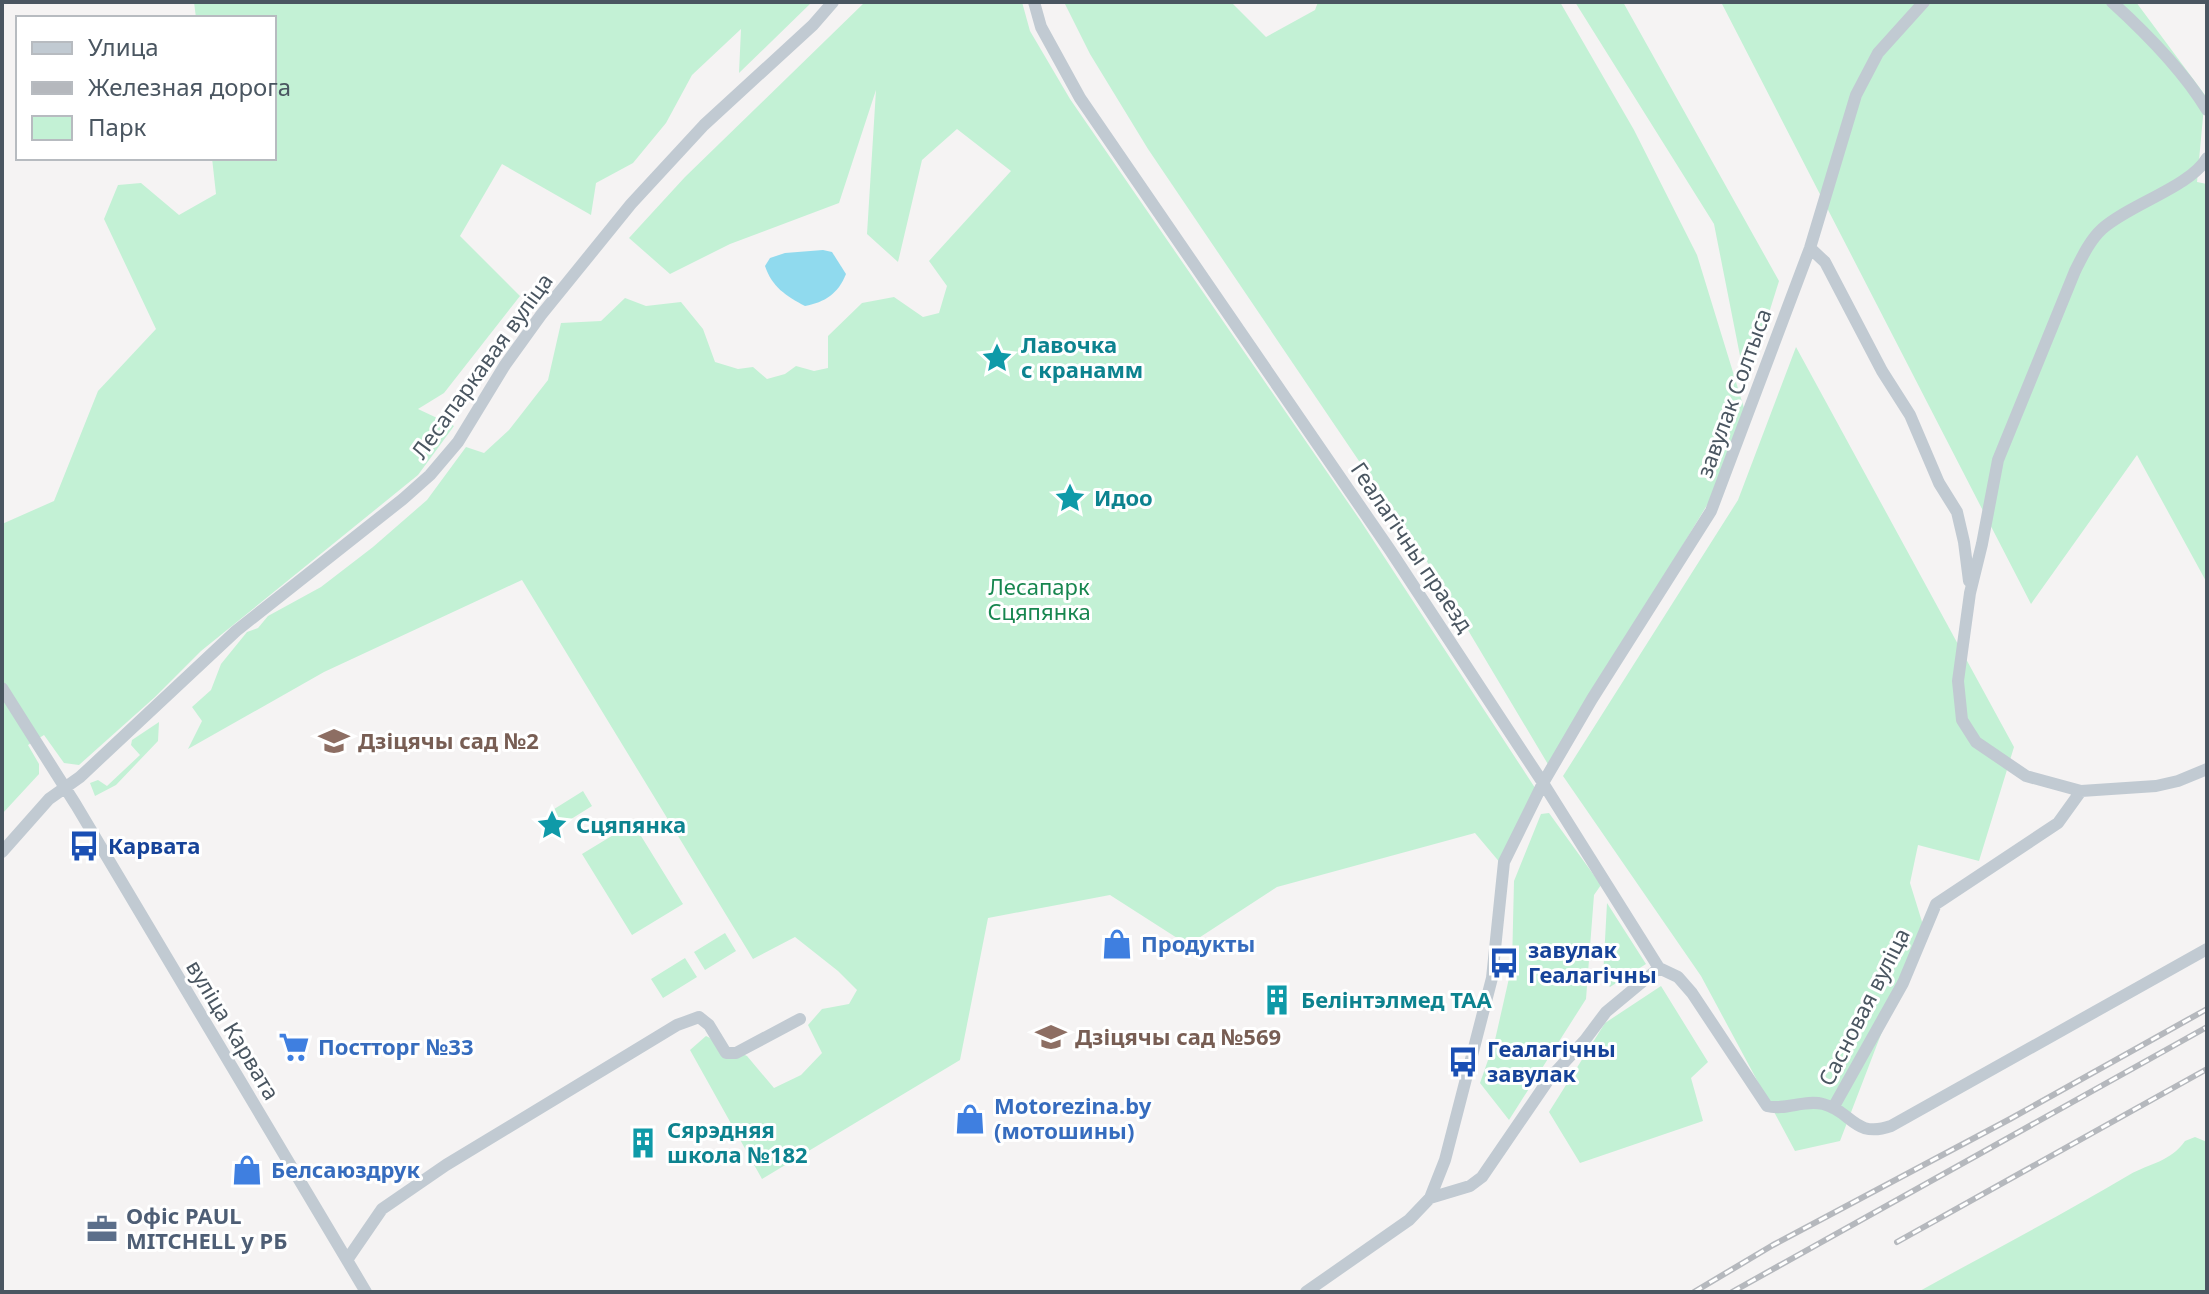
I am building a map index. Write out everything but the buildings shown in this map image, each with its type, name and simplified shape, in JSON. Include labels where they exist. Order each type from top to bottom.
[{"type":"street","name":"Лесапаркавая вуліца","points":[[64,788],[160,704],[236,631],[430,475],[458,442],[505,365],[541,315],[631,204],[704,125],[813,25],[833,2]]},
{"type":"street","name":"Геалагічны праезд","points":[[1034,2],[1041,27],[1080,98],[1390,550],[1543,783],[1659,968],[1678,977],[1692,993],[1767,1106]]},
{"type":"street","name":"завулак Солтыса","points":[[1430,1198],[1445,1160],[1492,978],[1504,862],[1543,783],[1592,699],[1711,511],[1810,248],[1856,95],[1878,53],[1924,2]]},
{"type":"street","points":[[2112,2],[2168,59],[2207,110]]},
{"type":"street","points":[[2207,158],[2193,174],[2101,230],[2087,248],[2064,295],[1998,460],[1970,593],[1958,681],[1959,707],[1968,731],[1985,750],[2026,776],[2081,791],[2156,786],[2207,769]]},
{"type":"street","points":[[1810,248],[1825,262],[1882,371],[1910,415],[1939,483],[1957,512],[1970,593]]},
{"type":"street","name":"вуліца Карвата","points":[[2,688],[364,1288]]},
{"type":"street","points":[[2,852],[49,799],[64,788]]},
{"type":"street","name":"Сасновая вуліца","points":[[1833,1108],[1903,983],[1936,904],[2058,823],[2081,791]]},
{"type":"street","name":"Сасновая вуліца","points":[[1767,1106],[1776,1108],[1821,1103],[1858,1127],[1879,1131],[2207,949]]},
{"type":"street","points":[[1306,1292],[1409,1220],[1430,1198],[1470,1186],[1482,1177],[1549,1079],[1606,1012],[1659,968]]},
{"type":"street","points":[[347,1260],[382,1209],[446,1165],[677,1025],[699,1017],[709,1025],[726,1053],[736,1053],[800,1019]]},
{"type":"street","points":[[349,1292],[364,1288]]},
{"type":"green space","points":[[194,2],[812,2],[739,73],[741,29],[692,75],[666,123],[633,163],[596,183],[591,215],[502,164],[460,236],[520,296],[444,393],[418,409],[454,426],[418,475],[201,651],[79,765],[64,763],[44,735],[28,745],[39,764],[39,774],[2,814],[2,524],[54,501],[98,391],[156,329],[104,219],[118,185],[141,183],[179,215],[216,194],[212,160],[276,160],[276,16],[196,16]]},
{"type":"green space","name":"Лесапарк Сцяпянка","points":[[865,2],[1022,2],[1030,31],[1070,99],[1360,520],[1539,794],[1511,851],[1507,871],[1475,833],[1277,887],[1188,945],[1110,895],[988,918],[960,1060],[762,1179],[690,1050],[706,1036],[747,1056],[774,1088],[801,1075],[822,1053],[808,1025],[822,1009],[849,1004],[857,990],[795,937],[753,959],[522,580],[324,672],[188,749],[202,721],[192,707],[211,690],[221,664],[247,632],[258,628],[268,616],[321,587],[373,547],[427,500],[466,447],[484,453],[509,430],[548,380],[561,323],[601,321],[625,298],[646,306],[681,302],[703,329],[715,362],[738,369],[753,367],[767,379],[785,374],[796,366],[814,371],[828,368],[828,336],[862,303],[894,297],[923,317],[939,313],[947,286],[929,261],[1011,171],[957,129],[922,160],[898,262],[867,234],[876,90],[839,203],[730,244],[670,274],[629,238],[685,177]]},
{"type":"green space","points":[[1064,2],[1231,2],[1266,37],[1315,10],[1318,2],[1560,2],[1634,130],[1697,255],[1748,421],[1718,487],[1549,766],[1428,563],[1148,149],[1090,54]]},
{"type":"green space","points":[[1575,2],[1623,2],[1779,281],[1746,386],[1714,224]]},
{"type":"green space","points":[[1721,2],[2136,2],[2205,95],[2197,182],[2207,184],[2207,583],[2137,455],[2031,604]]},
{"type":"green space","points":[[1796,347],[2014,747],[1979,861],[1918,845],[1910,883],[1923,925],[1840,1141],[1795,1151],[1701,976],[1563,776],[1738,500]]},
{"type":"green space","points":[[159,722],[158,741],[116,785],[95,796],[90,783],[98,780],[107,786],[140,755],[131,745],[132,740]]},
{"type":"green space","points":[[583,791],[592,806],[560,826],[551,811]]},
{"type":"green space","points":[[1549,813],[1601,885],[1594,895],[1586,999],[1509,1120],[1480,1083],[1495,1040],[1512,965],[1514,881],[1541,814]]},
{"type":"green space","points":[[633,823],[683,904],[632,935],[582,854]]},
{"type":"green space","points":[[1607,903],[1646,964],[1610,987],[1603,977]]},
{"type":"green space","points":[[725,933],[736,951],[705,970],[694,952]]},
{"type":"green space","points":[[685,958],[697,977],[663,998],[651,979]]},
{"type":"green space","points":[[1661,986],[1708,1062],[1691,1078],[1703,1121],[1580,1163],[1549,1112],[1605,1023]]},
{"type":"green space","points":[[2195,1137],[2207,1142],[2207,1292],[1918,1292],[2129,1175],[2166,1158],[2185,1141]]},
{"type":"water","points":[[832,252],[846,274],[835,292],[805,306],[776,285],[765,266],[770,258],[785,253]]},
{"type":"railway","points":[[1694,1292],[1773,1245],[2010,1119],[2207,1009]]},
{"type":"railway","points":[[1732,1292],[2207,1027]]},
{"type":"railway","points":[[1897,1242],[2207,1069]]},
{"type":"place","name":"Лавочка с кранамм","points":[[997,358]]},
{"type":"place","name":"Идоо","points":[[1070,498]]},
{"type":"place","name":"Дзіцячы сад №2","points":[[334,741]]},
{"type":"place","name":"Сцяпянка","points":[[552,825]]},
{"type":"place","name":"Карвата","points":[[84,846]]},
{"type":"place","name":"Продукты","points":[[1117,944]]},
{"type":"place","name":"завулак Геалагічны","points":[[1504,963]]},
{"type":"place","name":"Белінтэлмед ТАА","points":[[1277,1000]]},
{"type":"place","name":"Дзіцячы сад №569","points":[[1051,1037]]},
{"type":"place","name":"Постторг №33","points":[[294,1047]]},
{"type":"place","name":"Геалагічны завулак","points":[[1463,1062]]},
{"type":"place","name":"Motorezina.by (мотошины)","points":[[970,1119]]},
{"type":"place","name":"Сярэдняя школа №182","points":[[643,1143]]},
{"type":"place","name":"Белсаюздрук","points":[[247,1170]]},
{"type":"place","name":"Офіс PAUL MITCHELL у РБ","points":[[102,1229]]}]
